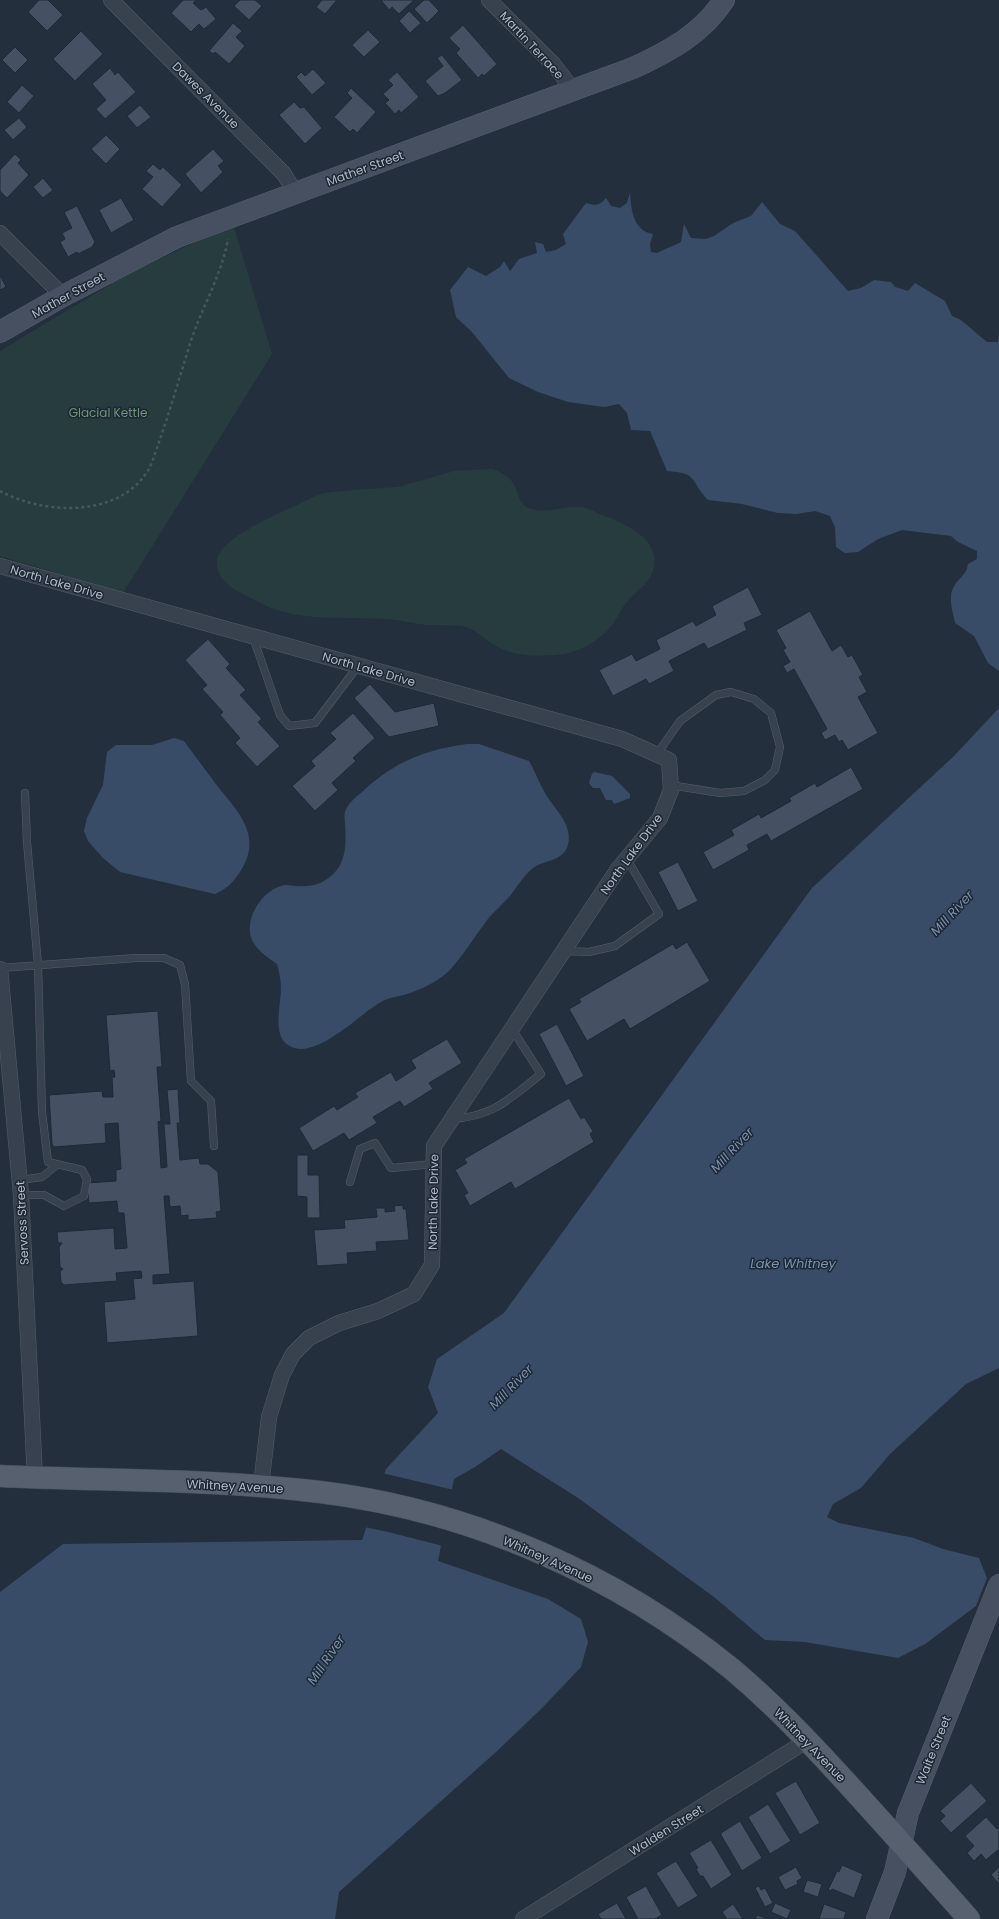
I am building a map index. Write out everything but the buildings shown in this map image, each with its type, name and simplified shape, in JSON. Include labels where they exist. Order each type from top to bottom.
[{"type":"main road","name":"Whitney Avenue","points":[[0,1476],[261,1486],[322,1492],[366,1499],[455,1520],[530,1549],[582,1572],[630,1599],[682,1632],[732,1670],[808,1740],[969,1919]]},
{"type":"street","name":"Dawes Avenue","points":[[111,0],[284,174],[296,194]]},
{"type":"street","name":"Martin Terrace","points":[[489,0],[554,65],[573,90]]},
{"type":"street","name":"Mather Street","points":[[0,332],[63,296],[177,237],[633,68],[684,42],[706,22],[724,0]]},
{"type":"street","points":[[0,233],[63,296]]},
{"type":"street","name":"North Lake Drive","points":[[0,566],[622,739],[669,760],[671,790],[660,818],[627,859],[434,1146],[432,1265],[414,1294],[378,1311],[339,1323],[309,1338],[293,1354],[282,1374],[268,1417],[261,1486]]},
{"type":"street","name":"Servoss Street","points":[[0,968],[3,1034],[20,1180],[36,1478]]},
{"type":"street","name":"Waite Street","points":[[877,1919],[895,1872],[900,1842],[914,1794],[999,1585]]},
{"type":"street","name":"Walden Street","points":[[523,1919],[808,1740]]},
{"type":"lane","points":[[253,637],[280,715],[289,726],[315,723],[358,666]]},
{"type":"lane","points":[[657,754],[680,721],[716,695],[732,692],[754,699],[771,713],[780,747],[775,770],[765,780],[744,791],[720,793],[670,785]]},
{"type":"lane","points":[[21,1195],[44,1194],[64,1206],[84,1196],[87,1179],[82,1170],[48,1162],[42,1112],[38,965],[27,842],[25,793]]},
{"type":"lane","points":[[564,952],[589,952],[615,946],[659,914],[627,859]]},
{"type":"lane","points":[[0,968],[150,958],[164,958],[180,965],[185,984],[191,1081],[211,1100],[214,1146]]},
{"type":"lane","points":[[452,1119],[472,1118],[492,1111],[541,1074],[512,1029]]},
{"type":"lane","points":[[350,1182],[360,1149],[375,1143],[391,1168],[434,1164]]},
{"type":"lane","points":[[20,1180],[42,1177],[57,1165]]},
{"type":"path","points":[[0,491],[20,500],[51,507],[71,509],[87,507],[110,500],[131,490],[145,475],[155,454],[174,400],[189,345],[219,277],[230,234],[230,217]]},
{"type":"green space","name":"Glacial Kettle","points":[[233,224],[272,354],[123,593],[0,556],[0,351],[126,275]]},
{"type":"green space","points":[[493,469],[509,478],[515,487],[521,502],[527,507],[544,511],[569,507],[587,508],[629,527],[645,539],[651,547],[654,556],[654,566],[650,578],[628,601],[613,624],[588,646],[564,654],[531,656],[506,651],[491,643],[474,630],[462,626],[428,625],[387,619],[315,617],[287,613],[267,606],[230,587],[219,573],[217,560],[221,551],[230,541],[258,524],[313,497],[324,493],[398,487],[454,471]]},
{"type":"water","points":[[630,192],[632,212],[637,224],[641,229],[653,234],[650,244],[651,252],[657,253],[681,242],[684,224],[691,238],[706,239],[714,236],[733,223],[751,216],[762,202],[780,224],[795,231],[848,291],[861,288],[874,280],[891,282],[895,287],[908,291],[915,283],[945,301],[952,316],[961,320],[987,342],[998,342],[999,334],[999,671],[988,663],[974,636],[955,623],[952,610],[951,596],[953,588],[966,571],[968,564],[977,559],[977,551],[958,542],[951,536],[902,530],[878,539],[858,552],[845,553],[836,547],[835,527],[830,516],[815,511],[796,514],[778,513],[742,504],[708,500],[689,476],[677,472],[667,471],[650,431],[631,430],[627,413],[619,404],[604,407],[568,402],[538,392],[509,378],[472,332],[456,317],[450,290],[468,267],[486,276],[500,267],[504,261],[510,271],[519,259],[537,253],[535,242],[543,244],[546,252],[556,250],[566,244],[563,234],[586,203],[597,205],[606,198],[611,206],[620,208],[627,203]]},
{"type":"water","name":"Lake Whitney","points":[[999,708],[999,1368],[966,1384],[890,1454],[861,1488],[833,1504],[827,1517],[839,1523],[914,1538],[943,1549],[979,1558],[987,1578],[976,1606],[925,1644],[898,1658],[805,1642],[765,1640],[714,1597],[578,1498],[501,1449],[454,1479],[438,1561],[548,1599],[581,1619],[588,1642],[581,1667],[542,1708],[496,1752],[339,1892],[335,1919],[0,1919],[0,1592],[63,1544],[362,1540],[386,1469],[438,1413],[428,1387],[437,1359],[504,1313],[812,888],[954,756]]},
{"type":"water","points":[[174,738],[184,741],[239,814],[245,824],[248,835],[249,846],[247,859],[240,872],[229,885],[215,894],[120,872],[103,858],[88,841],[84,831],[87,818],[103,785],[107,752],[116,745],[152,745]]},
{"type":"water","points":[[467,744],[479,744],[529,761],[545,793],[562,817],[568,830],[569,837],[566,850],[559,857],[538,865],[529,871],[510,896],[488,919],[463,954],[446,974],[427,986],[381,1002],[336,1035],[310,1048],[299,1049],[288,1045],[280,1034],[279,1027],[278,1019],[281,988],[277,964],[258,949],[250,934],[250,925],[255,908],[267,894],[274,889],[284,885],[302,886],[318,884],[323,882],[336,871],[340,866],[345,848],[346,809],[352,801],[374,782],[398,765],[410,759],[437,750]]},
{"type":"water","points":[[594,772],[612,776],[630,794],[630,798],[614,804],[612,800],[606,800],[600,788],[593,788],[589,783]]},
{"type":"pier","points":[[382,1473],[454,1490],[443,1546],[364,1527]]},
{"type":"water label","name":"Mill River","points":[[952,913]]},
{"type":"water label","name":"Mill River","points":[[732,1150]]},
{"type":"water label","name":"Mill River","points":[[511,1387]]},
{"type":"water label","name":"Mill River","points":[[326,1660]]}]
